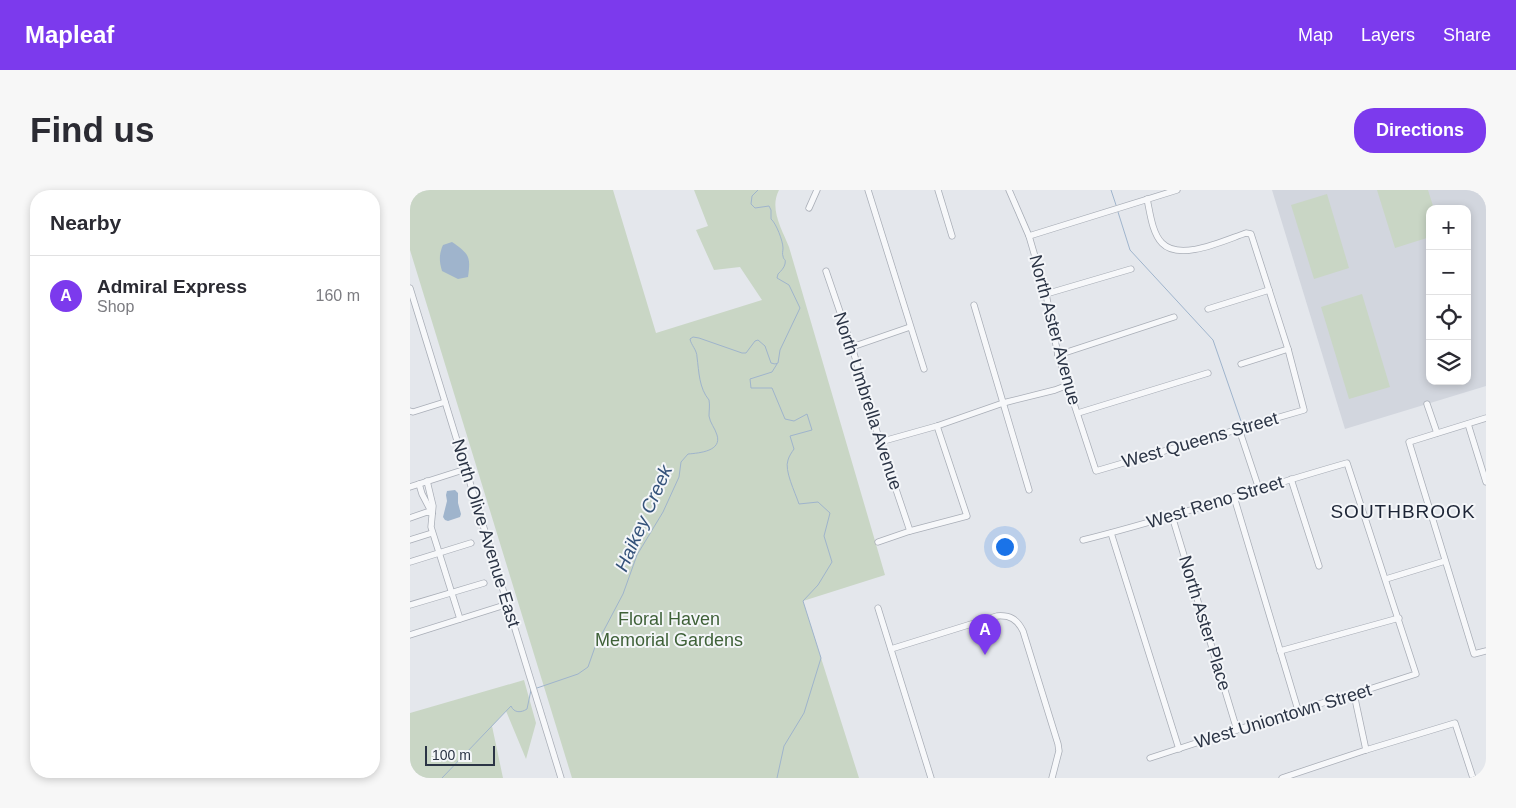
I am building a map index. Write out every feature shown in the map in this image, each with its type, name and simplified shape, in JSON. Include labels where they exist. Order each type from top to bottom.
[{"type":"street","points":[[809,208],[817,190]]},
{"type":"street","points":[[868,190],[924,369]]},
{"type":"street","points":[[938,190],[952,236]]},
{"type":"street","name":"North Aster Avenue","points":[[1009,190],[1029,236],[1046,294],[1058,355],[1096,471]]},
{"type":"street","points":[[1029,236],[1177,190]]},
{"type":"street","points":[[1147,199],[1155,230],[1162,243],[1171,248],[1181,251],[1194,250],[1246,233],[1251,234],[1288,349],[1240,364]]},
{"type":"street","points":[[1046,294],[1131,269]]},
{"type":"street","name":"North Umbrella Avenue","points":[[826,271],[910,531]]},
{"type":"street","name":"North Olive Avenue East","points":[[410,288],[412,304],[445,402],[561,778]]},
{"type":"street","points":[[1208,309],[1269,290]]},
{"type":"street","points":[[974,305],[1029,490]]},
{"type":"street","points":[[1058,355],[1174,317]]},
{"type":"street","points":[[852,347],[910,327]]},
{"type":"street","name":"West Queens Street","points":[[1096,471],[1304,410],[1288,349]]},
{"type":"street","points":[[1078,413],[1208,373]]},
{"type":"street","points":[[880,442],[937,426],[1003,403],[1068,385]]},
{"type":"street","points":[[410,411],[413,412],[445,402]]},
{"type":"street","points":[[1428,404],[1437,433]]},
{"type":"street","points":[[1486,418],[1408,442],[1474,654],[1486,650]]},
{"type":"street","points":[[1468,424],[1486,482]]},
{"type":"street","points":[[878,542],[910,531],[967,516],[937,426]]},
{"type":"street","points":[[1240,429],[1259,489]]},
{"type":"street","name":"West Reno Street","points":[[1083,540],[1172,516],[1347,463],[1386,579]]},
{"type":"street","points":[[410,487],[466,469]]},
{"type":"street","points":[[1291,479],[1319,566]]},
{"type":"street","points":[[427,481],[433,506],[432,533],[459,617]]},
{"type":"street","points":[[419,484],[432,513]]},
{"type":"street","points":[[1234,497],[1298,710]]},
{"type":"street","points":[[410,518],[427,512],[432,513]]},
{"type":"street","name":"North Aster Place","points":[[1172,516],[1238,730]]},
{"type":"street","points":[[410,540],[432,533]]},
{"type":"street","points":[[1111,533],[1179,749]]},
{"type":"street","points":[[410,562],[471,543]]},
{"type":"street","points":[[1280,651],[1399,618],[1386,579],[1445,561]]},
{"type":"street","points":[[410,605],[484,583]]},
{"type":"street","points":[[410,635],[459,617],[508,604]]},
{"type":"street","points":[[878,608],[930,778]]},
{"type":"street","points":[[890,649],[997,616],[1013,618],[1020,625],[1058,744],[1059,751],[1052,778]]},
{"type":"street","name":"West Uniontown Street","points":[[1150,758],[1416,674],[1399,618]]},
{"type":"street","points":[[1354,694],[1366,750]]},
{"type":"street","points":[[1282,778],[1455,723],[1473,778]]},
{"type":"shaded area","points":[[1272,190],[1486,190],[1486,386],[1345,429]]},
{"type":"green space","name":"Floral Haven Memorial Gardens","points":[[410,190],[613,190],[656,333],[762,300],[740,267],[714,270],[696,230],[708,226],[694,190],[779,190],[775,204],[776,212],[789,247],[885,575],[803,601],[859,778],[572,778],[410,250]]},
{"type":"green space","points":[[1377,190],[1428,190],[1433,205],[1426,205],[1426,238],[1395,248]]},
{"type":"green space","points":[[1327,194],[1349,268],[1314,279],[1291,205]]},
{"type":"green space","points":[[1362,294],[1390,387],[1349,399],[1321,307]]},
{"type":"green space","points":[[524,680],[536,723],[526,759],[506,711],[492,726],[503,778],[410,778],[410,713]]},
{"type":"water","points":[[452,242],[468,256],[468,277],[458,279],[442,271],[440,258],[443,245]]},
{"type":"water","points":[[455,490],[458,493],[461,514],[460,517],[448,521],[443,517],[447,501],[446,495],[447,491]]},
{"type":"waterway","name":"Haikey Creek","points":[[537,688],[578,674],[588,667],[595,647],[623,594],[637,555],[663,512],[679,477],[681,462],[688,454],[709,450],[716,445],[718,440],[710,421],[709,400],[701,385],[697,354],[690,339],[693,337],[699,338],[742,353],[746,353],[755,341],[758,340],[765,346],[771,363],[778,363],[780,350],[800,308],[789,285],[777,278],[785,264],[783,245],[777,228],[771,219],[769,206],[755,208],[751,204],[752,196],[758,190]]},
{"type":"waterway","points":[[1111,190],[1116,205]]},
{"type":"waterway","points":[[1118,212],[1130,250],[1213,340],[1241,421]]},
{"type":"waterway","points":[[777,364],[772,372],[750,379],[751,388],[772,388],[785,419],[794,421],[807,414],[812,430],[790,436],[794,449],[788,459],[787,469],[799,504],[818,502],[830,513],[824,536],[832,562],[818,585],[803,601],[821,658],[804,713],[784,746],[777,778]]},
{"type":"waterway","name":"Haikey Creek","points":[[442,778],[511,706],[518,712],[527,709],[531,690]]},
{"type":"place","name":"Admiral Express","points":[[985,655]]},
{"type":"district","name":"SOUTHBROOK","points":[[1403,511]]}]
